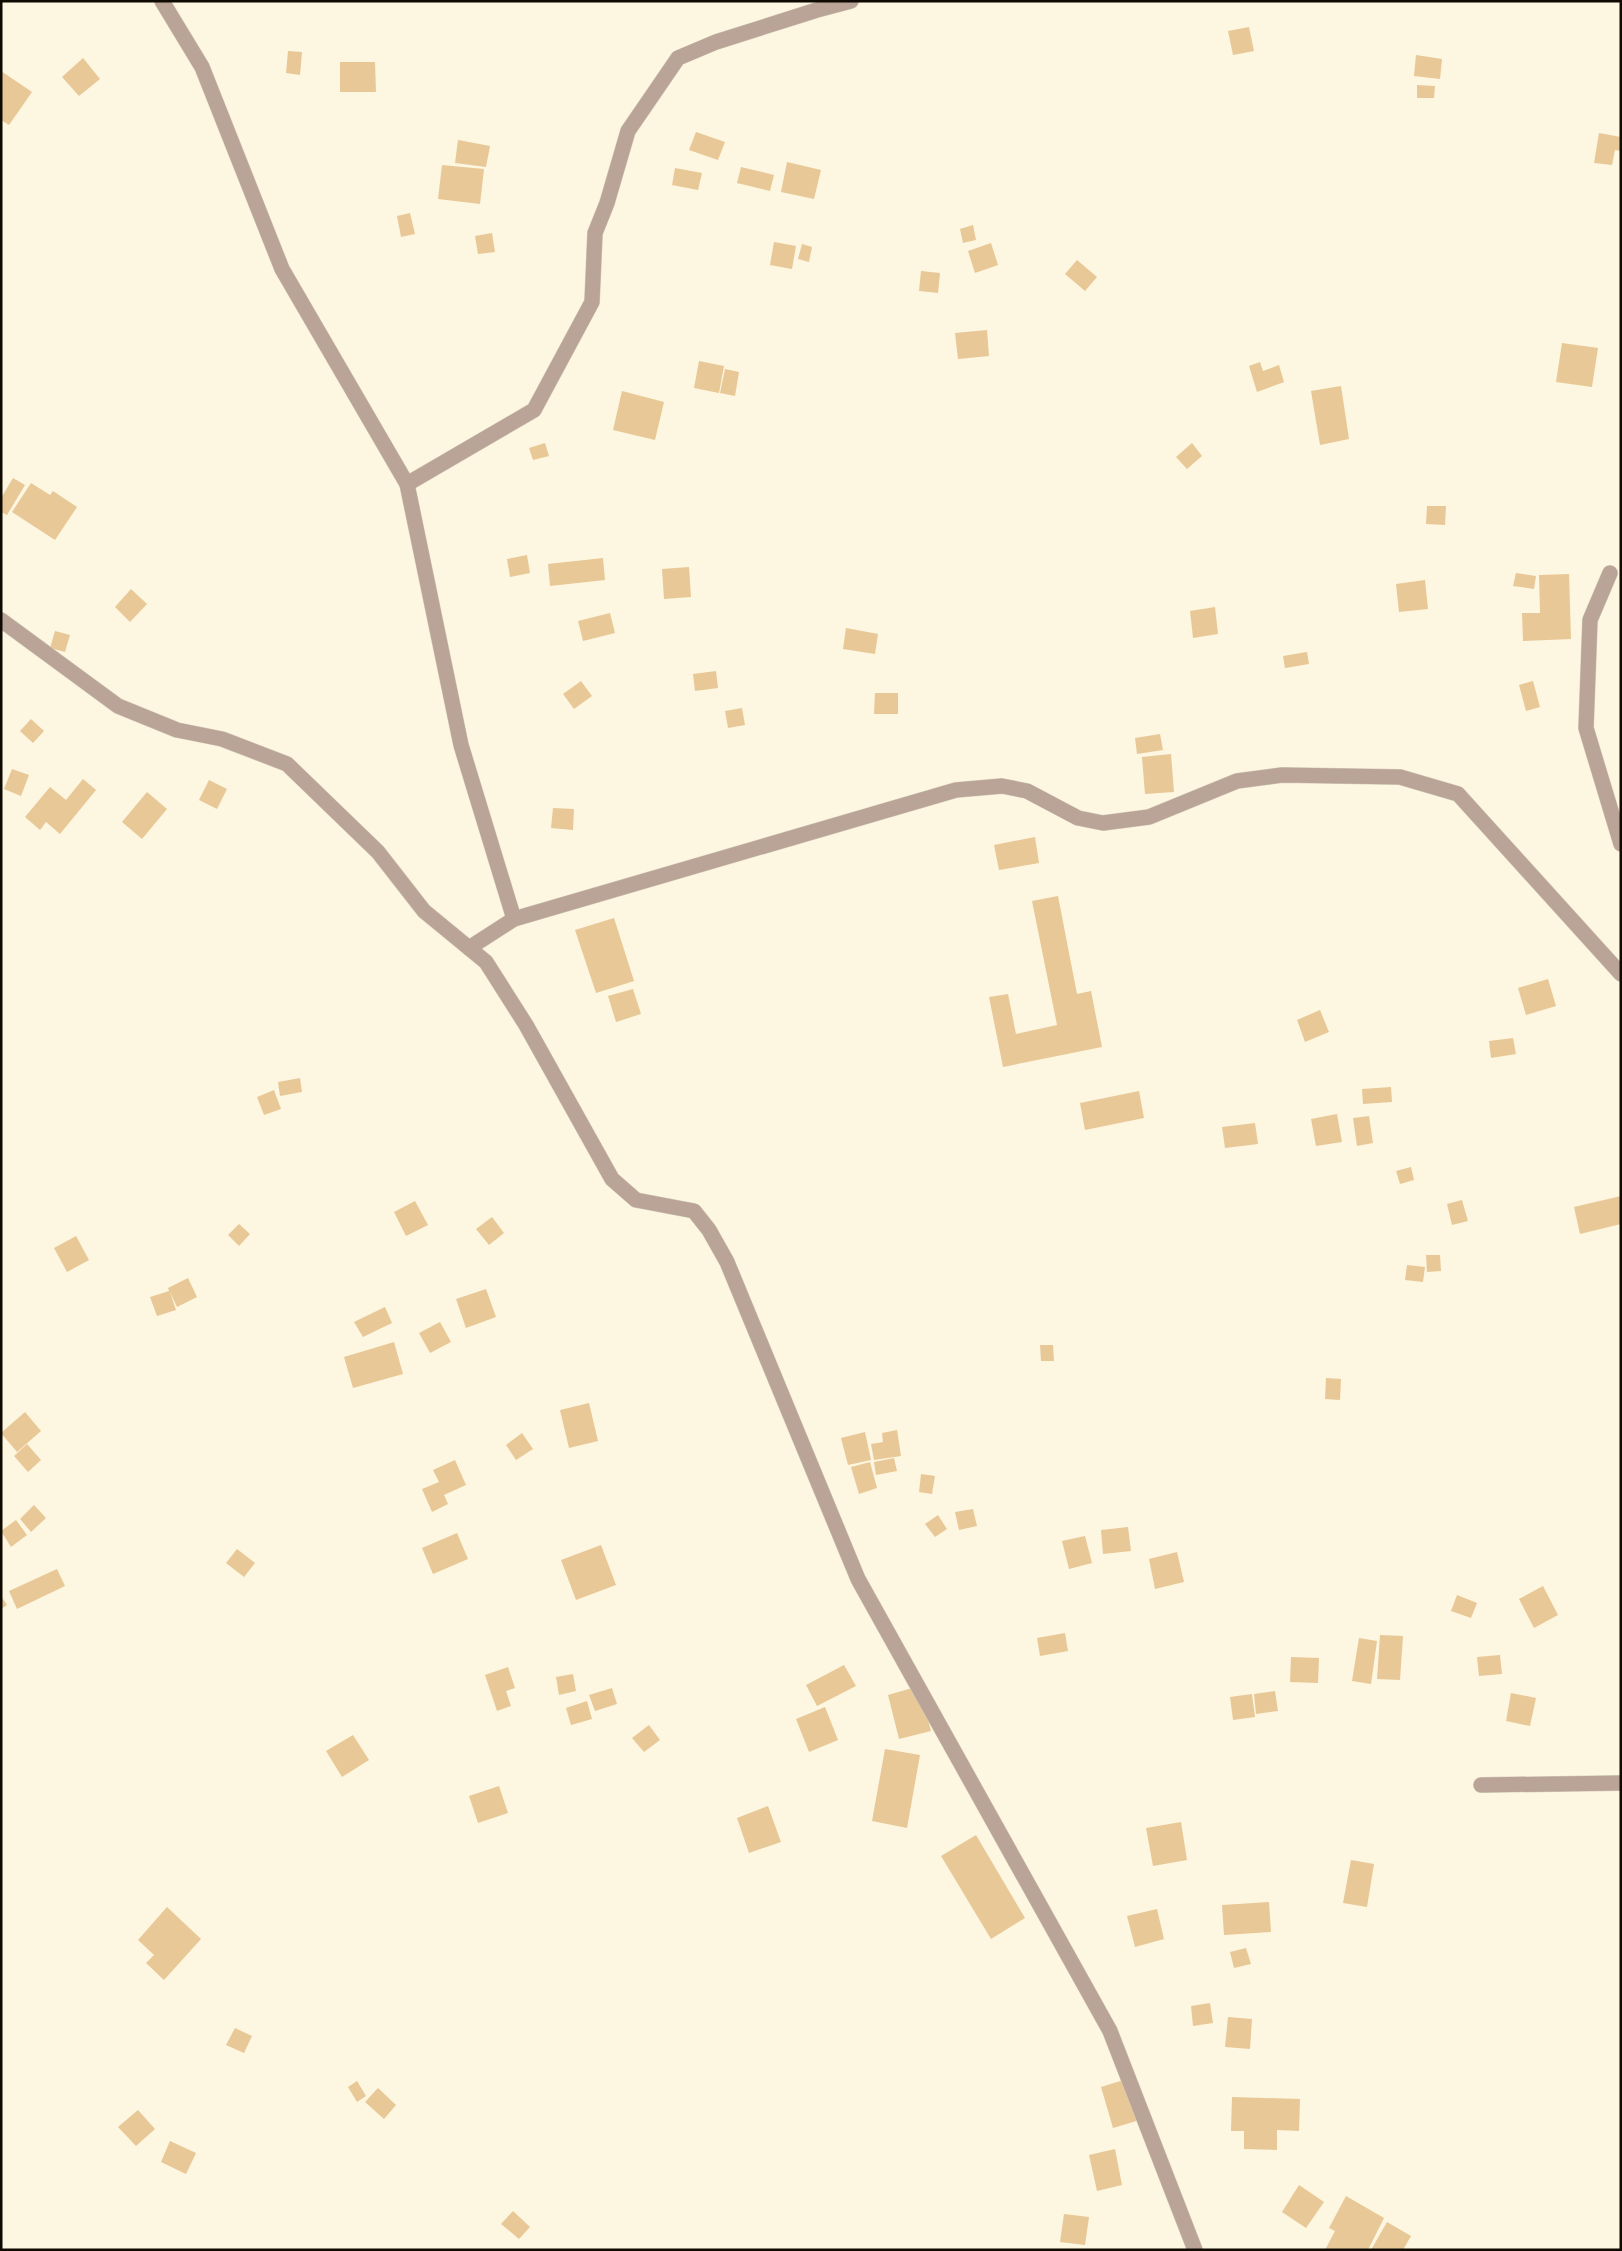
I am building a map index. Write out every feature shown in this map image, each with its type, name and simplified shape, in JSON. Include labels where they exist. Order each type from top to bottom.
[{"type":"street","points":[[162,1],[202,68],[282,269],[407,484],[461,745],[514,919]]},
{"type":"street","points":[[407,484],[534,410],[592,302],[595,233],[607,203],[628,131],[678,58],[716,42],[851,1]]},
{"type":"street","points":[[1610,573],[1590,620],[1586,728],[1621,844]]},
{"type":"street","points":[[1,620],[118,706],[177,730],[222,738],[287,764],[378,852],[424,911],[486,962],[526,1025],[612,1180],[636,1200],[694,1211],[709,1230],[727,1262],[858,1578],[1110,2031],[1195,2250]]},
{"type":"street","points":[[469,948],[514,919],[956,790],[1002,786],[1027,791],[1078,818],[1103,823],[1149,817],[1237,781],[1282,775],[1400,777],[1458,794],[1621,974]]},
{"type":"street","points":[[1481,1785],[1621,1783]]},
{"type":"building","points":[[1249,27],[1254,51],[1233,55],[1228,31]]},
{"type":"building","points":[[288,51],[302,52],[300,75],[286,73]]},
{"type":"building","points":[[1416,55],[1442,59],[1440,79],[1414,76]]},
{"type":"building","points":[[83,58],[100,79],[79,96],[62,77]]},
{"type":"building","points":[[340,62],[375,62],[376,92],[340,92]]},
{"type":"building","points":[[1,71],[32,92],[9,125],[1,120]]},
{"type":"building","points":[[1417,85],[1435,86],[1434,98],[1417,98]]},
{"type":"building","points":[[696,132],[725,142],[718,160],[689,150]]},
{"type":"building","points":[[1599,133],[1621,137],[1621,151],[1615,150],[1612,165],[1594,163]]},
{"type":"building","points":[[458,140],[490,146],[486,167],[455,163]]},
{"type":"building","points":[[787,162],[821,170],[814,199],[781,192]]},
{"type":"building","points":[[442,165],[484,169],[480,204],[438,199]]},
{"type":"building","points":[[741,167],[774,175],[770,191],[737,183]]},
{"type":"building","points":[[675,168],[702,173],[698,190],[672,185]]},
{"type":"building","points":[[410,213],[415,234],[401,237],[397,216]]},
{"type":"building","points":[[973,225],[976,240],[963,243],[960,229]]},
{"type":"building","points":[[492,233],[495,252],[478,254],[475,236]]},
{"type":"building","points":[[774,242],[796,246],[792,269],[770,265]]},
{"type":"building","points":[[991,243],[998,265],[975,273],[968,251]]},
{"type":"building","points":[[802,244],[812,247],[809,262],[798,259]]},
{"type":"building","points":[[1077,260],[1097,277],[1085,291],[1065,274]]},
{"type":"building","points":[[921,271],[940,273],[938,293],[919,291]]},
{"type":"building","points":[[987,330],[989,356],[958,359],[955,333]]},
{"type":"building","points":[[1562,343],[1598,348],[1592,387],[1556,382]]},
{"type":"building","points":[[699,361],[724,366],[719,393],[694,388]]},
{"type":"building","points":[[1260,362],[1263,371],[1279,365],[1284,382],[1257,392],[1249,366]]},
{"type":"building","points":[[725,369],[739,372],[735,396],[720,393]]},
{"type":"building","points":[[1341,386],[1349,439],[1320,445],[1311,391]]},
{"type":"building","points":[[622,391],[664,402],[655,440],[613,430]]},
{"type":"building","points":[[545,443],[549,456],[533,460],[529,448]]},
{"type":"building","points":[[1192,443],[1202,456],[1187,469],[1176,457]]},
{"type":"building","points":[[13,478],[25,485],[7,515],[1,512],[1,498]]},
{"type":"building","points":[[31,483],[50,495],[53,491],[77,507],[55,540],[12,512]]},
{"type":"building","points":[[1427,506],[1446,506],[1445,525],[1426,524]]},
{"type":"building","points":[[527,555],[530,573],[510,577],[507,559]]},
{"type":"building","points":[[603,558],[605,580],[550,586],[548,564]]},
{"type":"building","points":[[689,567],[691,597],[664,599],[662,569]]},
{"type":"building","points":[[1516,573],[1536,576],[1534,589],[1513,586]]},
{"type":"building","points":[[1569,574],[1571,639],[1523,641],[1522,613],[1540,613],[1539,575]]},
{"type":"building","points":[[1425,580],[1428,609],[1399,612],[1396,584]]},
{"type":"building","points":[[131,589],[147,604],[130,622],[115,607]]},
{"type":"building","points":[[1215,607],[1218,634],[1193,638],[1190,611]]},
{"type":"building","points":[[610,613],[615,633],[583,641],[578,621]]},
{"type":"building","points":[[846,628],[878,634],[875,654],[843,649]]},
{"type":"building","points":[[55,631],[70,635],[65,652],[50,648]]},
{"type":"building","points":[[1307,652],[1309,664],[1285,668],[1283,656]]},
{"type":"building","points":[[716,671],[718,688],[695,691],[693,674]]},
{"type":"building","points":[[581,681],[592,696],[574,709],[563,694]]},
{"type":"building","points":[[1533,681],[1540,707],[1526,711],[1519,685]]},
{"type":"building","points":[[875,693],[898,693],[898,714],[874,714]]},
{"type":"building","points":[[742,708],[745,725],[728,728],[725,711]]},
{"type":"building","points":[[31,719],[44,731],[33,743],[20,731]]},
{"type":"building","points":[[1160,734],[1163,750],[1137,754],[1135,738]]},
{"type":"building","points":[[1171,754],[1174,792],[1145,794],[1142,757]]},
{"type":"building","points":[[12,769],[29,775],[21,796],[4,789]]},
{"type":"building","points":[[83,779],[96,790],[60,834],[46,822],[40,830],[25,817],[50,787],[66,800]]},
{"type":"building","points":[[209,780],[227,789],[217,809],[199,800]]},
{"type":"building","points":[[147,792],[167,809],[142,839],[122,822]]},
{"type":"building","points":[[553,808],[574,809],[573,830],[551,828]]},
{"type":"building","points":[[1035,837],[1039,863],[999,870],[994,845]]},
{"type":"building","points":[[1058,896],[1077,994],[1091,991],[1102,1047],[1003,1067],[989,997],[1008,994],[1016,1034],[1057,1025],[1032,901]]},
{"type":"building","points":[[614,918],[634,981],[596,993],[575,930]]},
{"type":"building","points":[[1548,979],[1556,1006],[1526,1015],[1518,988]]},
{"type":"building","points":[[633,989],[641,1014],[616,1022],[608,996]]},
{"type":"building","points":[[1320,1010],[1329,1032],[1305,1042],[1297,1020]]},
{"type":"building","points":[[1513,1038],[1516,1054],[1491,1058],[1489,1041]]},
{"type":"building","points":[[300,1078],[302,1092],[280,1096],[278,1082]]},
{"type":"building","points":[[1391,1087],[1392,1102],[1363,1104],[1362,1089]]},
{"type":"building","points":[[274,1090],[281,1109],[264,1115],[257,1097]]},
{"type":"building","points":[[1139,1091],[1144,1118],[1085,1130],[1080,1103]]},
{"type":"building","points":[[1337,1114],[1342,1142],[1316,1146],[1311,1119]]},
{"type":"building","points":[[1369,1116],[1373,1143],[1357,1146],[1353,1118]]},
{"type":"building","points":[[1255,1123],[1258,1144],[1225,1148],[1222,1127]]},
{"type":"building","points":[[1411,1167],[1414,1180],[1400,1184],[1396,1171]]},
{"type":"building","points":[[1621,1196],[1621,1224],[1580,1234],[1574,1207]]},
{"type":"building","points":[[1462,1200],[1468,1221],[1452,1225],[1447,1204]]},
{"type":"building","points":[[415,1201],[428,1225],[406,1236],[394,1212]]},
{"type":"building","points":[[492,1217],[504,1233],[489,1245],[476,1229]]},
{"type":"building","points":[[239,1224],[250,1234],[239,1246],[228,1235]]},
{"type":"building","points":[[76,1236],[89,1260],[67,1272],[54,1248]]},
{"type":"building","points":[[1426,1255],[1440,1255],[1441,1271],[1427,1272]]},
{"type":"building","points":[[1407,1265],[1425,1267],[1423,1282],[1405,1280]]},
{"type":"building","points":[[188,1278],[197,1297],[177,1307],[170,1292],[176,1310],[157,1316],[150,1297],[169,1291],[168,1288]]},
{"type":"building","points":[[486,1289],[496,1317],[466,1328],[456,1299]]},
{"type":"building","points":[[385,1307],[392,1323],[363,1337],[354,1322]]},
{"type":"building","points":[[440,1322],[451,1342],[430,1353],[419,1333]]},
{"type":"building","points":[[394,1342],[403,1374],[353,1388],[344,1357]]},
{"type":"building","points":[[1040,1345],[1053,1345],[1054,1361],[1041,1361]]},
{"type":"building","points":[[1326,1378],[1341,1379],[1340,1400],[1325,1399]]},
{"type":"building","points":[[589,1403],[598,1441],[569,1448],[560,1410]]},
{"type":"building","points":[[25,1412],[41,1431],[17,1452],[1,1433]]},
{"type":"building","points":[[897,1430],[901,1456],[874,1460],[871,1444],[883,1442],[882,1433]]},
{"type":"building","points":[[865,1432],[871,1460],[848,1465],[841,1438]]},
{"type":"building","points":[[522,1433],[533,1449],[516,1460],[506,1445]]},
{"type":"building","points":[[27,1444],[41,1460],[28,1472],[14,1456]]},
{"type":"building","points":[[894,1458],[897,1471],[876,1475],[874,1462]]},
{"type":"building","points":[[455,1460],[466,1485],[444,1495],[448,1504],[432,1512],[422,1489],[439,1482],[433,1470]]},
{"type":"building","points":[[870,1462],[877,1488],[859,1494],[851,1467]]},
{"type":"building","points":[[921,1474],[935,1476],[932,1494],[919,1492]]},
{"type":"building","points":[[34,1505],[46,1518],[31,1532],[20,1519]]},
{"type":"building","points":[[973,1509],[977,1526],[959,1530],[955,1512]]},
{"type":"building","points":[[938,1515],[947,1529],[935,1537],[925,1524]]},
{"type":"building","points":[[16,1520],[27,1535],[11,1547],[1,1531]]},
{"type":"building","points":[[1128,1527],[1131,1551],[1103,1554],[1101,1530]]},
{"type":"building","points":[[457,1533],[468,1559],[433,1574],[422,1548]]},
{"type":"building","points":[[1085,1536],[1092,1563],[1069,1569],[1062,1541]]},
{"type":"building","points":[[601,1545],[616,1585],[576,1600],[561,1560]]},
{"type":"building","points":[[237,1549],[255,1563],[244,1577],[226,1563]]},
{"type":"building","points":[[1177,1552],[1184,1582],[1155,1589],[1149,1559]]},
{"type":"building","points":[[57,1569],[65,1586],[17,1609],[9,1591]]},
{"type":"building","points":[[1543,1586],[1558,1615],[1534,1628],[1519,1599]]},
{"type":"building","points":[[1457,1595],[1477,1603],[1471,1618],[1451,1611]]},
{"type":"building","points":[[1,1596],[7,1605],[1,1609]]},
{"type":"building","points":[[1065,1633],[1068,1651],[1040,1656],[1037,1638]]},
{"type":"building","points":[[1380,1635],[1403,1636],[1400,1680],[1377,1679]]},
{"type":"building","points":[[1359,1638],[1377,1641],[1371,1684],[1352,1681]]},
{"type":"building","points":[[1500,1655],[1502,1674],[1479,1676],[1477,1657]]},
{"type":"building","points":[[1291,1657],[1319,1658],[1318,1683],[1290,1682]]},
{"type":"building","points":[[844,1665],[856,1686],[817,1706],[806,1685]]},
{"type":"building","points":[[508,1667],[515,1688],[506,1691],[511,1706],[497,1711],[485,1675]]},
{"type":"building","points":[[573,1674],[576,1691],[559,1695],[556,1677]]},
{"type":"building","points":[[919,1686],[931,1731],[899,1739],[888,1695]]},
{"type":"building","points":[[612,1688],[617,1704],[595,1711],[589,1695]]},
{"type":"building","points":[[1275,1691],[1278,1711],[1256,1714],[1254,1694]]},
{"type":"building","points":[[1511,1693],[1536,1698],[1530,1726],[1506,1721]]},
{"type":"building","points":[[1252,1694],[1255,1717],[1233,1720],[1230,1697]]},
{"type":"building","points":[[587,1701],[592,1719],[571,1725],[566,1708]]},
{"type":"building","points":[[825,1707],[838,1740],[809,1752],[796,1719]]},
{"type":"building","points":[[649,1725],[660,1740],[644,1752],[632,1738]]},
{"type":"building","points":[[353,1735],[369,1760],[342,1777],[326,1751]]},
{"type":"building","points":[[885,1749],[920,1755],[907,1828],[872,1821]]},
{"type":"building","points":[[499,1786],[508,1813],[478,1823],[469,1796]]},
{"type":"building","points":[[768,1806],[781,1842],[749,1853],[737,1818]]},
{"type":"building","points":[[1181,1822],[1187,1860],[1153,1866],[1146,1828]]},
{"type":"building","points":[[976,1835],[1025,1918],[991,1939],[941,1856]]},
{"type":"building","points":[[1351,1860],[1374,1864],[1367,1907],[1343,1903]]},
{"type":"building","points":[[1269,1902],[1271,1932],[1224,1935],[1222,1905]]},
{"type":"building","points":[[167,1907],[201,1939],[164,1980],[146,1963],[154,1955],[138,1940]]},
{"type":"building","points":[[1157,1909],[1164,1939],[1135,1947],[1127,1916]]},
{"type":"building","points":[[1246,1948],[1251,1964],[1234,1968],[1230,1952]]},
{"type":"building","points":[[1210,2003],[1213,2023],[1193,2026],[1191,2006]]},
{"type":"building","points":[[1228,2017],[1252,2019],[1250,2049],[1225,2047]]},
{"type":"building","points":[[235,2028],[252,2036],[244,2053],[226,2045]]},
{"type":"building","points":[[1130,2078],[1143,2119],[1113,2128],[1101,2087]]},
{"type":"building","points":[[357,2081],[366,2096],[357,2102],[348,2087]]},
{"type":"building","points":[[378,2088],[396,2105],[384,2119],[365,2102]]},
{"type":"building","points":[[1232,2097],[1300,2099],[1299,2131],[1277,2130],[1277,2150],[1244,2149],[1244,2131],[1231,2131]]},
{"type":"building","points":[[138,2110],[155,2129],[136,2146],[118,2127]]},
{"type":"building","points":[[170,2141],[196,2153],[186,2174],[161,2162]]},
{"type":"building","points":[[1115,2149],[1122,2185],[1097,2191],[1089,2155]]},
{"type":"building","points":[[1299,2185],[1324,2202],[1306,2228],[1282,2212]]},
{"type":"building","points":[[1346,2196],[1384,2218],[1368,2250],[1325,2250],[1335,2231],[1329,2228]]},
{"type":"building","points":[[513,2211],[530,2227],[519,2239],[501,2224]]},
{"type":"building","points":[[1064,2214],[1089,2217],[1085,2245],[1060,2242]]},
{"type":"building","points":[[1387,2222],[1411,2236],[1403,2250],[1371,2250]]}]
